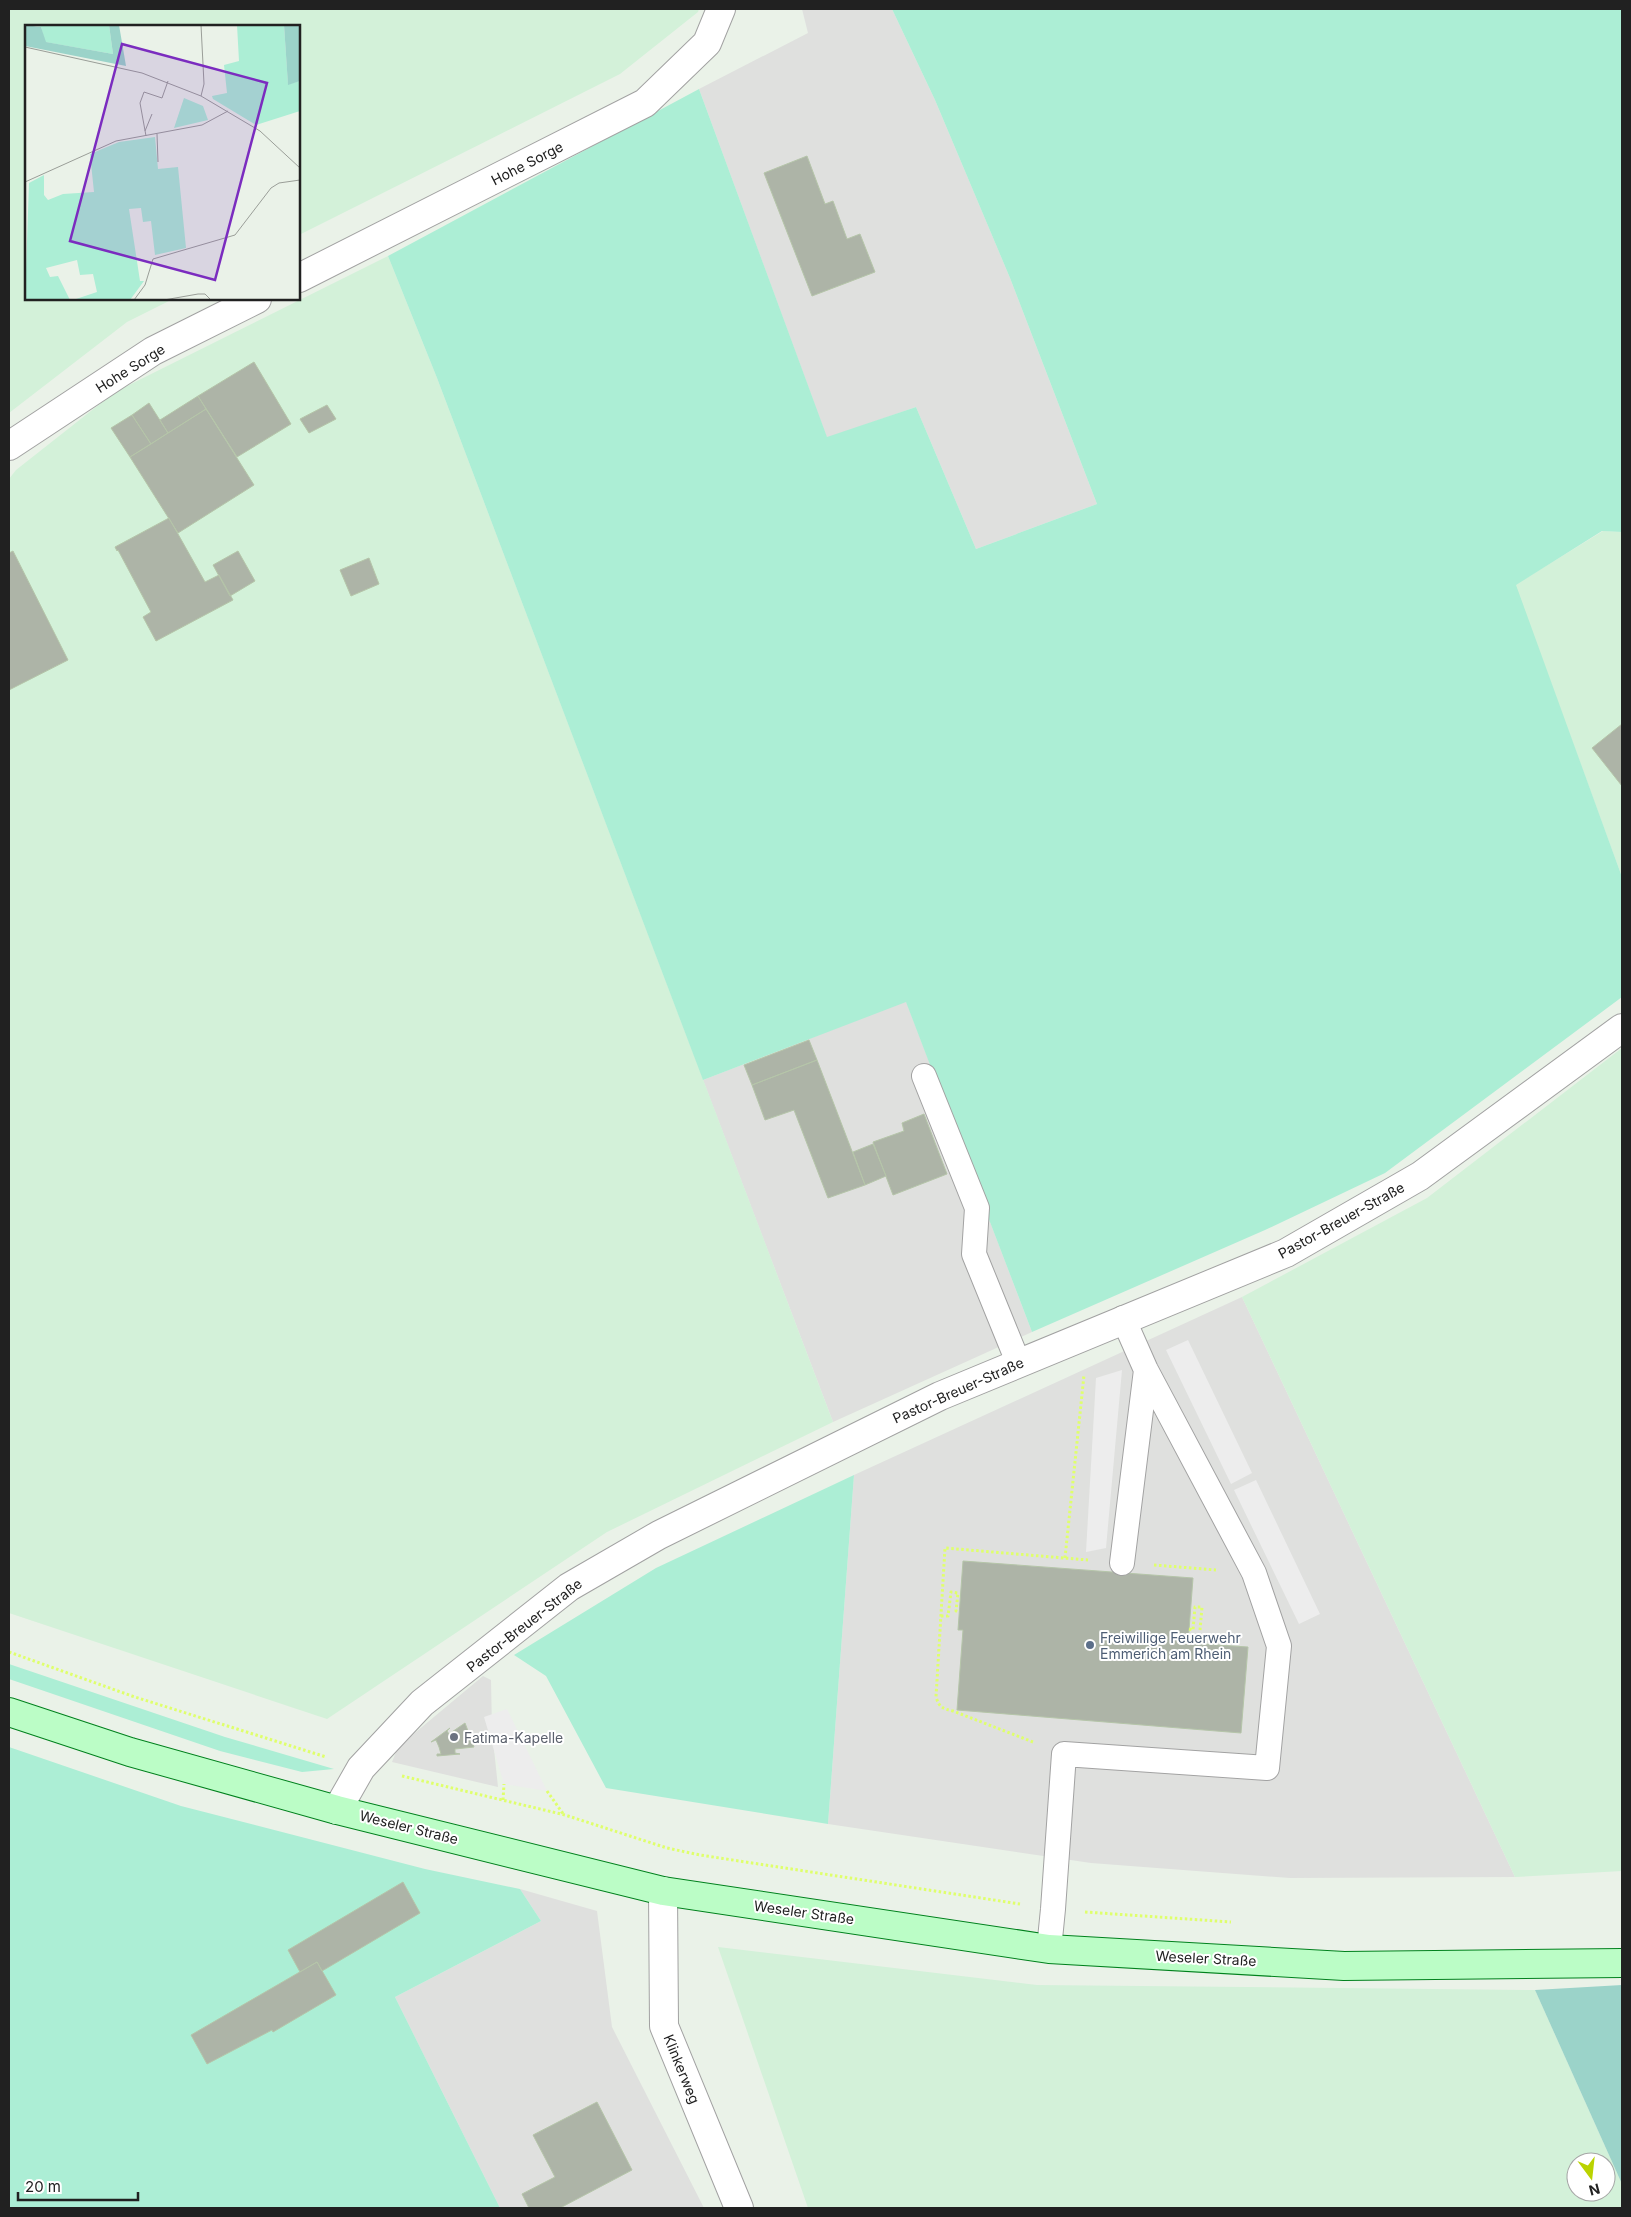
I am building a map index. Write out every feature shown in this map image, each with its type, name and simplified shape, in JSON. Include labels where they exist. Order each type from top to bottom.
[{"type":"main road","name":"Weseler Straße","points":[[9,1712],[130,1752],[337,1810],[663,1891],[1049,1949],[1344,1966],[1622,1963]]},
{"type":"street","name":"Hohe Sorge","points":[[300,277],[644,103],[707,43],[720,9]]},
{"type":"street","name":"Hohe Sorge","points":[[9,446],[153,351],[256,300]]},
{"type":"street","name":"Pastor-Breuer-Straße","points":[[337,1810],[361,1768],[422,1703],[569,1586],[667,1531],[940,1396],[1123,1318],[1286,1253],[1420,1176],[1622,1028]]},
{"type":"street","name":"Klinkerweg","points":[[663,1891],[664,2026],[739,2208]]},
{"type":"lane","points":[[924,1076],[977,1208],[974,1254],[1018,1362]]},
{"type":"lane","points":[[1049,1949],[1054,1910],[1064,1754],[1267,1768],[1280,1646],[1254,1573],[1146,1370],[1123,1318]]},
{"type":"lane","points":[[1122,1563],[1146,1370]]},
{"type":"path","points":[[1065,1558],[1086,1354],[1079,1337]]},
{"type":"path","points":[[1064,1754],[953,1711],[943,1709],[938,1705],[936,1697],[945,1548],[1254,1573]]},
{"type":"path","points":[[941,1616],[948,1616],[951,1592],[958,1593],[956,1611],[960,1611]]},
{"type":"path","points":[[1189,1630],[1193,1630],[1195,1607],[1202,1607],[1200,1630]]},
{"type":"path","points":[[9,1652],[132,1696],[361,1768],[565,1816],[667,1848],[700,1855],[1054,1910],[1238,1922]]},
{"type":"path","points":[[503,1800],[504,1784]]},
{"type":"path","points":[[547,1791],[565,1816]]},
{"type":"shaded area","points":[[802,9],[892,9],[935,100],[1010,278],[1097,504],[976,549],[916,407],[827,438],[699,89],[808,33]]},
{"type":"shaded area","points":[[906,1001],[1032,1332],[833,1422],[703,1080]]},
{"type":"shaded area","points":[[1242,1297],[1515,1877],[1290,1878],[1091,1863],[828,1824],[854,1475]]},
{"type":"shaded area","points":[[1188,1340],[1252,1473],[1231,1484],[1166,1350]]},
{"type":"shaded area","points":[[1122,1370],[1106,1548],[1086,1552],[1096,1378]]},
{"type":"shaded area","points":[[1256,1480],[1320,1614],[1299,1624],[1234,1490]]},
{"type":"shaded area","points":[[483,1676],[491,1680],[492,1730],[498,1787],[392,1762],[398,1747]]},
{"type":"shaded area","points":[[507,1709],[547,1791],[504,1784],[484,1717]]},
{"type":"shaded area","points":[[520,1889],[597,1911],[612,2027],[704,2208],[500,2208],[395,1997],[541,1921]]},
{"type":"shaded area","points":[[1622,1985],[1622,2184],[1616,2171],[1616,2152],[1608,2152],[1535,1990]]},
{"type":"green space","points":[[9,9],[699,9],[698,12],[620,74],[300,234],[300,25],[25,25],[25,300],[171,300],[127,322],[9,413]]},
{"type":"green space","points":[[892,9],[1622,9],[1622,532],[1602,531],[1516,585],[1622,877],[1622,997],[1385,1173],[1265,1230],[1032,1332],[906,1002],[703,1080],[437,378],[388,256],[699,89],[827,437],[916,407],[976,549],[1097,504],[1010,278],[935,100]]},
{"type":"green space","points":[[388,256],[437,378],[833,1422],[607,1532],[327,1719],[9,1613],[9,479],[16,470],[115,392]]},
{"type":"green space","points":[[1603,531],[1622,532],[1622,877],[1515,585]]},
{"type":"green space","points":[[1622,1048],[1622,1871],[1515,1877],[1242,1297],[1427,1198]]},
{"type":"green space","points":[[854,1475],[828,1824],[606,1788],[546,1676],[514,1655],[656,1568]]},
{"type":"green space","points":[[9,1664],[225,1737],[334,1769],[302,1772],[220,1751],[9,1679]]},
{"type":"green space","points":[[9,1747],[181,1806],[425,1869],[520,1889],[541,1921],[395,1997],[500,2208],[9,2208]]},
{"type":"green space","points":[[718,1947],[1037,1985],[1535,1990],[1608,2152],[1566,2152],[1566,2202],[1616,2202],[1616,2171],[1622,2184],[1622,2208],[808,2208]]},
{"type":"building","points":[[807,156],[825,204],[833,201],[847,239],[860,234],[875,272],[812,296],[764,173]]},
{"type":"building","points":[[254,362],[291,424],[237,457],[198,396]]},
{"type":"building","points":[[198,396],[206,409],[168,433],[160,420]]},
{"type":"building","points":[[149,403],[168,433],[151,444],[132,415]]},
{"type":"building","points":[[327,405],[336,419],[309,433],[300,419]]},
{"type":"building","points":[[206,409],[254,485],[178,533],[130,457]]},
{"type":"building","points":[[132,415],[151,444],[130,457],[111,428]]},
{"type":"building","points":[[169,518],[205,582],[219,575],[233,600],[156,641],[143,617],[151,612],[115,547]]},
{"type":"building","points":[[13,551],[68,660],[9,690],[9,553]]},
{"type":"building","points":[[238,551],[255,581],[230,596],[213,565]]},
{"type":"building","points":[[369,558],[379,584],[351,596],[340,570]]},
{"type":"building","points":[[1622,724],[1622,786],[1592,748]]},
{"type":"building","points":[[809,1040],[817,1060],[752,1085],[744,1065]]},
{"type":"building","points":[[817,1060],[865,1185],[828,1198],[794,1110],[765,1120],[752,1085]]},
{"type":"building","points":[[924,1114],[947,1174],[893,1195],[873,1142],[904,1131],[902,1123]]},
{"type":"building","points":[[873,1144],[886,1176],[865,1185],[853,1152]]},
{"type":"building","name":"Freiwillige Feuerwehr Emmerich am Rhein","points":[[963,1561],[1193,1578],[1188,1643],[1248,1647],[1241,1733],[957,1710],[963,1630],[958,1630]]},
{"type":"building","name":"Fatima-Kapelle","points":[[465,1723],[474,1747],[455,1749],[455,1753],[460,1754],[437,1756],[437,1754],[441,1754],[436,1740],[431,1742],[450,1728],[447,1731],[449,1734]]},
{"type":"building","points":[[403,1882],[420,1913],[322,1971],[317,1962],[300,1972],[288,1950]]},
{"type":"building","points":[[317,1962],[336,1995],[273,2032],[272,2030],[207,2064],[191,2035]]},
{"type":"building","points":[[597,2102],[632,2170],[560,2208],[529,2208],[522,2194],[555,2177],[533,2135]]},
{"type":"place","name":"Freiwillige Feuerwehr Emmerich am Rhein","points":[[1090,1645]]},
{"type":"place","name":"Fatima-Kapelle","points":[[454,1737]]}]
